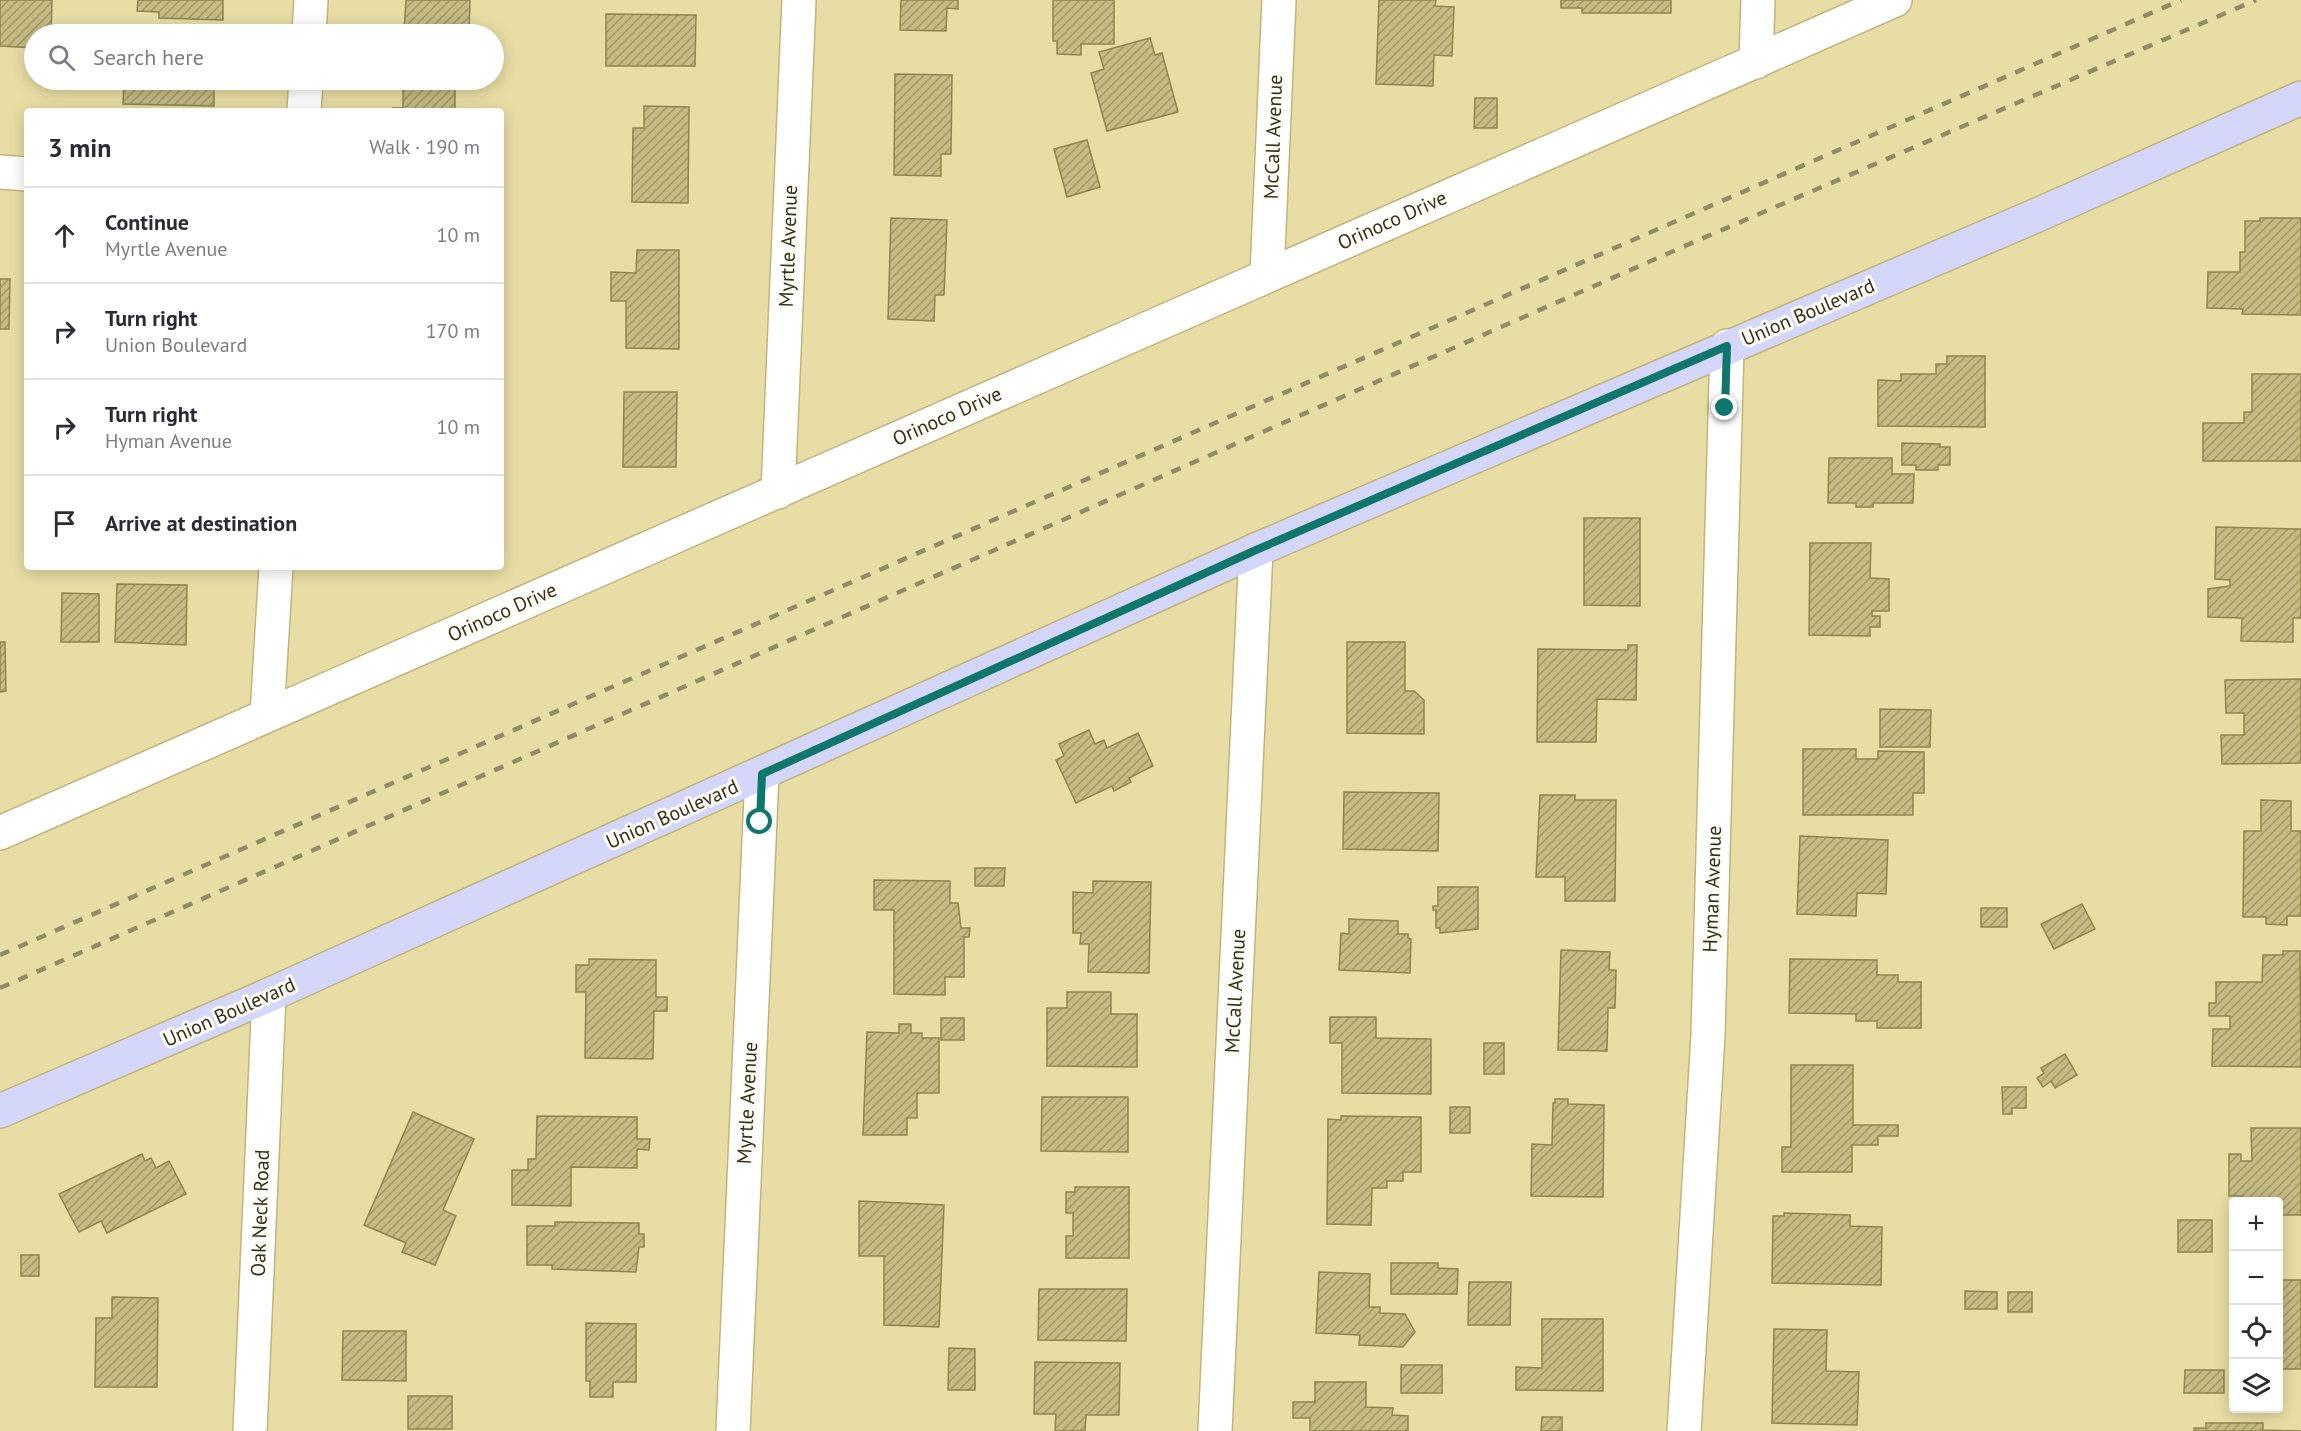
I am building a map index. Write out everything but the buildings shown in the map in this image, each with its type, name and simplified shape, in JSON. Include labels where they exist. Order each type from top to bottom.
[{"type":"main road","name":"Union Boulevard","points":[[0,1112],[269,995],[1256,550],[1727,346],[2035,216],[2301,98]]},
{"type":"street","points":[[310,24],[311,0]]},
{"type":"street","name":"Myrtle Avenue","points":[[778,492],[799,0]]},
{"type":"street","name":"McCall Avenue","points":[[1267,274],[1279,0]]},
{"type":"street","points":[[1756,62],[1758,0]]},
{"type":"street","name":"Orinoco Drive","points":[[0,833],[778,492],[1267,274],[1895,0]]},
{"type":"street","points":[[304,108],[305,90]]},
{"type":"street","points":[[0,172],[24,174]]},
{"type":"street","name":"Hyman Avenue","points":[[1684,1431],[1708,1035],[1727,346]]},
{"type":"street","name":"McCall Avenue","points":[[1215,1431],[1256,550]]},
{"type":"street","points":[[267,715],[276,570]]},
{"type":"street","name":"Myrtle Avenue","points":[[733,1431],[762,774]]},
{"type":"street","name":"Oak Neck Road","points":[[250,1431],[269,995]]},
{"type":"railway","points":[[0,955],[2181,0]]},
{"type":"railway","points":[[0,988],[1694,242],[2256,0]]},
{"type":"route","points":[[760,822],[762,774],[1256,550],[1727,346],[1725,408]]}]
